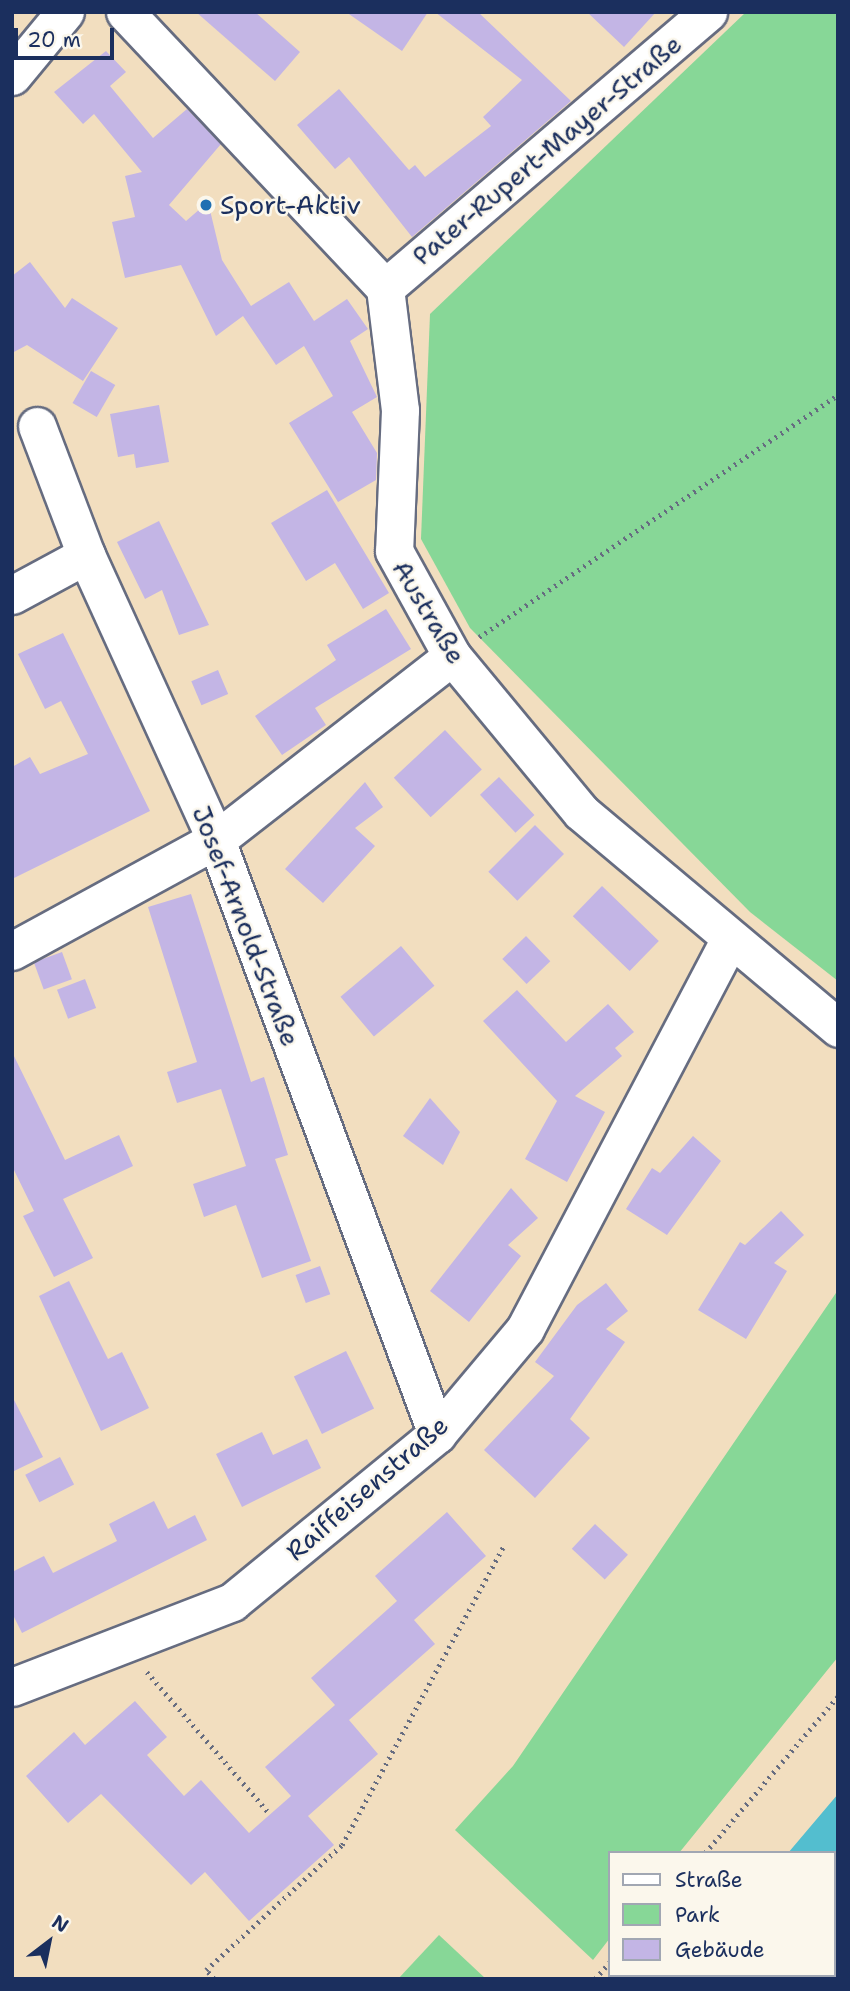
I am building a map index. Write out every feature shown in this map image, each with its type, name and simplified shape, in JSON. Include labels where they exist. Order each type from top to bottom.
[{"type":"street","points":[[12,76],[65,12]]},
{"type":"street","points":[[125,12],[385,288]]},
{"type":"street","name":"Pater-Rupert-Mayer-Straße","points":[[385,288],[708,12]]},
{"type":"street","name":"Austraße","points":[[385,288],[400,410],[394,551],[452,656],[582,812],[729,941],[838,1028]]},
{"type":"street","name":"Josef-Arnold-Straße","points":[[37,426],[86,555],[216,840],[437,1434]]},
{"type":"street","points":[[12,595],[86,555]]},
{"type":"street","points":[[12,951],[216,840],[452,656]]},
{"type":"street","name":"Raiffeisenstraße","points":[[12,1687],[232,1602],[437,1434],[525,1329],[729,941]]},
{"type":"path","points":[[452,656],[838,395]]},
{"type":"path","points":[[214,1979],[206,1970],[342,1845],[503,1547]]},
{"type":"path","points":[[122,1644],[271,1814]]},
{"type":"path","points":[[707,1851],[838,1696]]},
{"type":"path","points":[[595,1979],[608,1964]]},
{"type":"green space","points":[[746,12],[838,12],[838,981],[750,912],[470,628],[421,539],[430,314]]},
{"type":"green space","points":[[838,1290],[838,1657],[681,1851],[608,1851],[608,1941],[593,1960],[455,1830],[513,1766]]},
{"type":"green space","points":[[439,1935],[486,1979],[398,1979]]},
{"type":"water","points":[[838,1794],[838,1979],[678,1979],[836,1977],[836,1851],[790,1851]]},
{"type":"building","points":[[196,12],[255,12],[300,52],[275,81]]},
{"type":"building","points":[[346,12],[428,12],[402,51]]},
{"type":"building","points":[[435,12],[478,12],[571,101],[412,237],[349,157],[335,169],[297,125],[339,89],[409,170],[415,165],[425,177],[491,126],[483,117],[522,80]]},
{"type":"building","points":[[587,12],[656,12],[624,47]]},
{"type":"building","points":[[106,51],[126,72],[110,86],[153,138],[187,109],[221,144],[169,205],[186,221],[208,202],[222,260],[251,306],[289,282],[314,321],[347,299],[368,329],[350,341],[377,397],[352,412],[377,453],[376,480],[338,502],[289,423],[333,396],[304,346],[276,365],[243,316],[216,336],[181,265],[125,278],[112,222],[135,217],[125,176],[142,172],[94,114],[83,124],[54,92]]},
{"type":"building","points":[[30,262],[65,308],[72,298],[118,328],[83,381],[27,345],[12,353],[12,276]]},
{"type":"building","points":[[91,371],[115,385],[97,417],[72,403]]},
{"type":"building","points":[[159,405],[169,462],[136,468],[134,454],[118,457],[110,414]]},
{"type":"building","points":[[327,490],[389,593],[363,609],[335,563],[306,581],[271,523]]},
{"type":"building","points":[[159,521],[209,625],[179,635],[162,590],[145,599],[117,542]]},
{"type":"building","points":[[386,609],[411,649],[315,708],[326,725],[282,755],[255,716],[336,660],[327,645]]},
{"type":"building","points":[[63,633],[150,811],[12,879],[12,767],[30,757],[40,774],[88,754],[61,701],[45,709],[18,654]]},
{"type":"building","points":[[218,670],[228,694],[201,705],[191,681]]},
{"type":"building","points":[[445,730],[482,769],[431,817],[394,778]]},
{"type":"building","points":[[499,777],[534,815],[515,833],[480,795]]},
{"type":"building","points":[[365,782],[383,807],[355,828],[375,846],[323,903],[285,869]]},
{"type":"building","points":[[535,825],[564,854],[517,901],[488,872]]},
{"type":"building","points":[[602,886],[659,941],[630,971],[573,916]]},
{"type":"building","points":[[191,894],[251,1082],[264,1077],[288,1155],[275,1159],[311,1261],[262,1278],[236,1205],[204,1217],[193,1184],[246,1166],[221,1089],[177,1103],[167,1072],[197,1062],[148,907]]},
{"type":"building","points":[[526,936],[550,961],[527,984],[502,959]]},
{"type":"building","points":[[401,946],[434,986],[374,1037],[340,997]]},
{"type":"building","points":[[62,952],[72,979],[44,990],[34,962]]},
{"type":"building","points":[[85,979],[96,1008],[68,1019],[57,990]]},
{"type":"building","points":[[517,990],[566,1042],[608,1004],[634,1032],[615,1048],[622,1056],[575,1096],[605,1112],[567,1182],[525,1159],[557,1101],[483,1021]]},
{"type":"building","points":[[12,1052],[65,1160],[119,1135],[133,1166],[63,1199],[93,1258],[54,1277],[23,1216],[34,1211],[12,1166]]},
{"type":"building","points":[[430,1098],[460,1132],[443,1165],[403,1136]]},
{"type":"building","points":[[693,1136],[721,1161],[667,1235],[626,1209],[652,1168],[660,1173]]},
{"type":"building","points":[[511,1188],[538,1218],[508,1245],[521,1256],[469,1322],[430,1291]]},
{"type":"building","points":[[781,1211],[804,1235],[774,1263],[787,1271],[746,1339],[698,1310],[740,1242],[745,1245]]},
{"type":"building","points":[[320,1266],[330,1294],[306,1303],[296,1275]]},
{"type":"building","points":[[69,1281],[108,1359],[122,1352],[149,1408],[101,1431],[39,1296]]},
{"type":"building","points":[[606,1283],[628,1311],[606,1329],[625,1342],[570,1419],[590,1438],[535,1498],[484,1450],[554,1376],[535,1362],[577,1305]]},
{"type":"building","points":[[346,1351],[374,1409],[322,1434],[294,1376]]},
{"type":"building","points":[[12,1396],[43,1457],[12,1472]]},
{"type":"building","points":[[262,1432],[273,1455],[307,1439],[321,1468],[242,1507],[216,1454]]},
{"type":"building","points":[[60,1457],[74,1485],[39,1502],[25,1475]]},
{"type":"building","points":[[154,1501],[168,1529],[195,1515],[207,1540],[22,1633],[12,1613],[12,1572],[44,1556],[53,1573],[117,1541],[109,1524]]},
{"type":"building","points":[[447,1512],[486,1556],[414,1620],[435,1644],[349,1720],[378,1754],[308,1816],[334,1845],[249,1921],[205,1872],[191,1885],[101,1794],[68,1823],[26,1776],[74,1732],[85,1745],[135,1701],[167,1737],[147,1755],[184,1796],[201,1780],[249,1833],[291,1796],[265,1767],[335,1705],[311,1678],[397,1601],[375,1576]]},
{"type":"building","points":[[595,1524],[628,1555],[605,1580],[572,1549]]},
{"type":"place","name":"Sport-Aktiv","points":[[206,205]]}]
